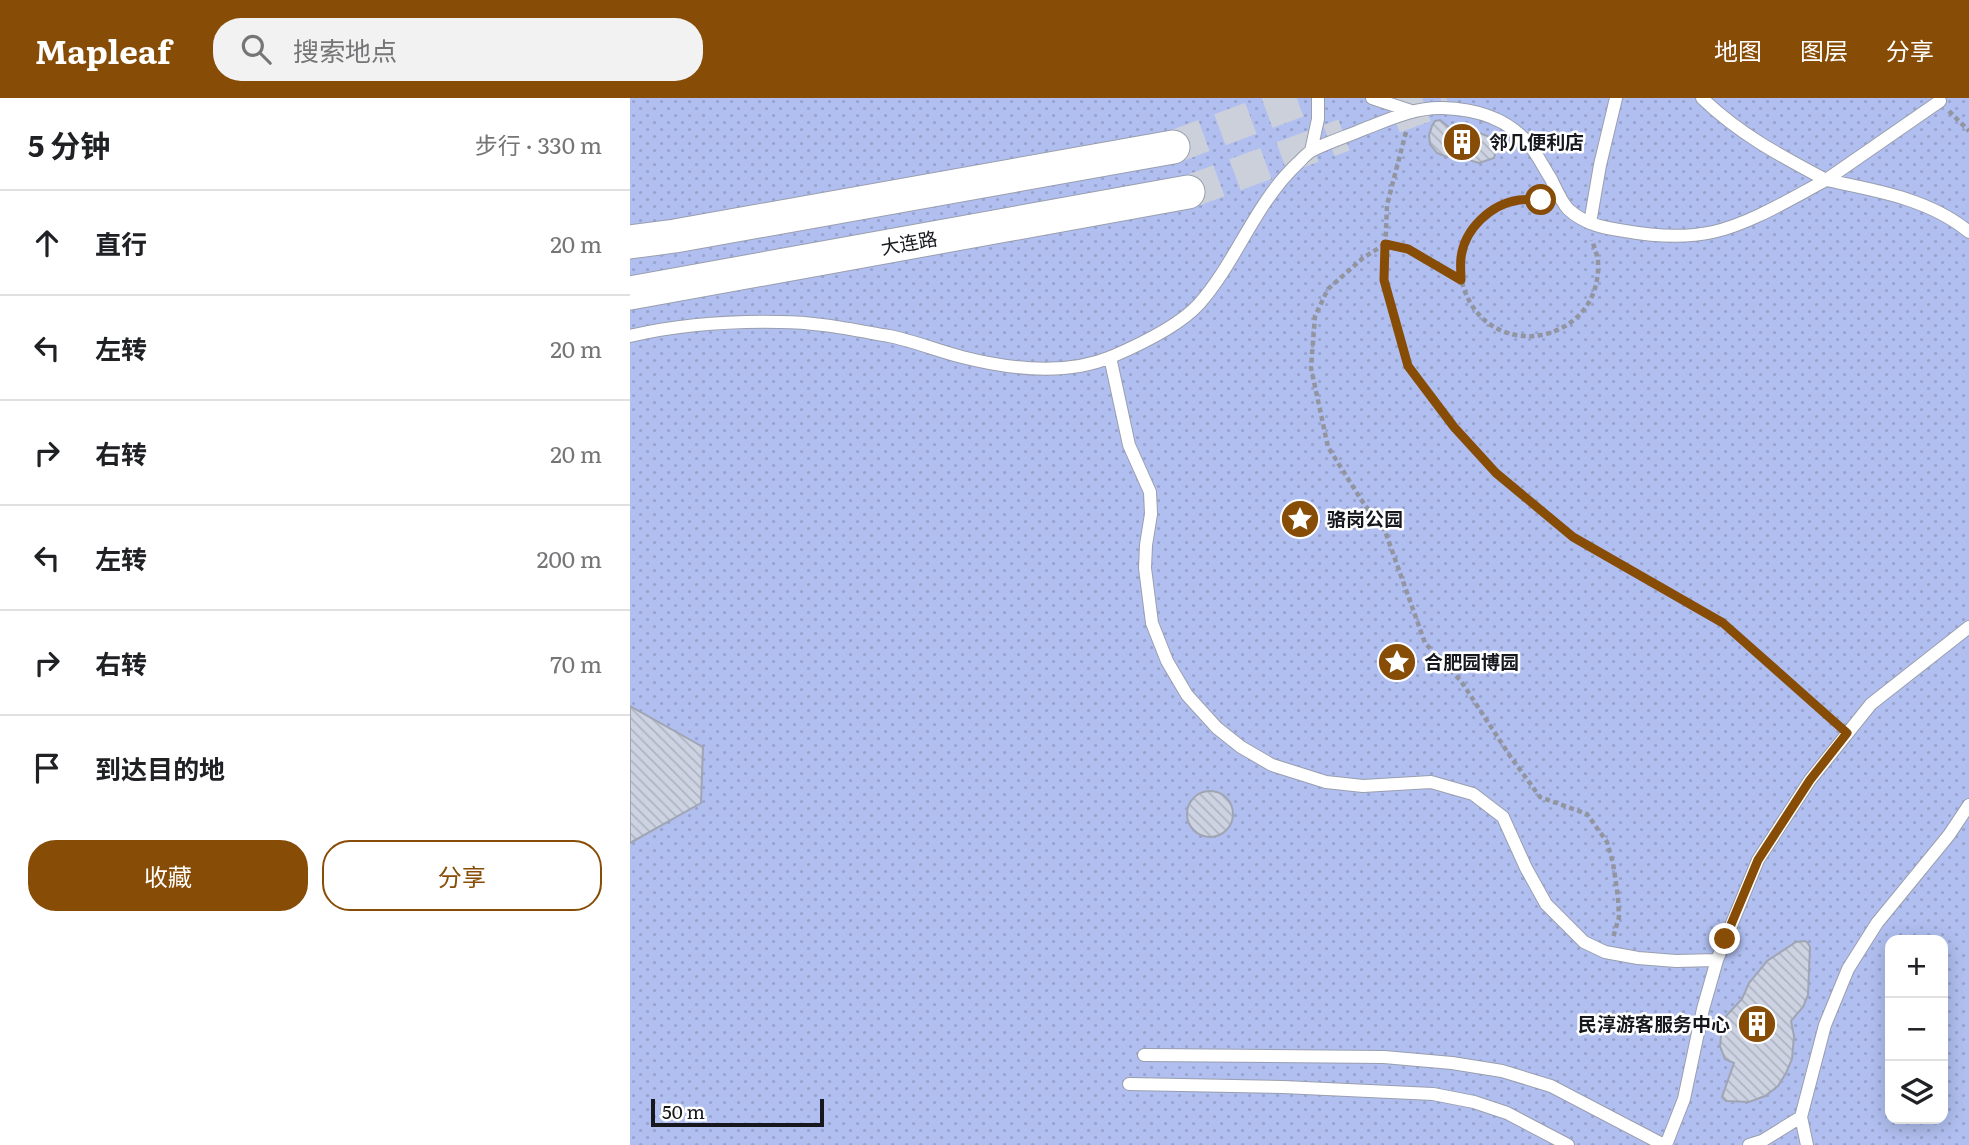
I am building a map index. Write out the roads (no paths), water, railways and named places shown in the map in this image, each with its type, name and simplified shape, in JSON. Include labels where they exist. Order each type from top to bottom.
[{"type":"main road","points":[[630,242],[1173,147]]},
{"type":"main road","name":"大连路","points":[[630,293],[1188,191]]},
{"type":"lane","points":[[1311,151],[1318,119],[1318,98]]},
{"type":"lane","points":[[1372,98],[1411,111]]},
{"type":"lane","points":[[1584,220],[1616,98]]},
{"type":"lane","points":[[1702,98],[1762,146],[1826,180],[1884,192],[1932,210],[1969,232]]},
{"type":"lane","points":[[630,336],[679,327],[782,321],[895,337],[963,357],[1011,367],[1061,369],[1110,357],[1167,328],[1198,305],[1284,176],[1311,151],[1411,111],[1441,108],[1464,110],[1501,121],[1530,145],[1565,206],[1584,220],[1601,227],[1642,234],[1686,236],[1730,228],[1784,203],[1826,180],[1940,101]]},
{"type":"lane","points":[[1110,357],[1129,445],[1150,492],[1151,514],[1144,568],[1152,623],[1167,661],[1187,695],[1217,729],[1272,765],[1326,782],[1363,786],[1431,782],[1473,794],[1503,817],[1546,904],[1584,942],[1605,952],[1638,958],[1717,960]]},
{"type":"lane","points":[[1144,1055],[1384,1057],[1502,1071],[1551,1086],[1665,1145],[1684,1099],[1703,1009],[1717,960],[1758,860],[1810,780],[1871,704],[1969,627]]},
{"type":"lane","points":[[1807,1145],[1801,1117],[1825,1026],[1848,968],[1877,923],[1949,835],[1969,805]]},
{"type":"lane","points":[[1129,1084],[1433,1094],[1474,1102],[1507,1113],[1568,1145]]},
{"type":"lane","points":[[1749,1145],[1762,1141],[1801,1117]]},
{"type":"tunnel","points":[[1173,147],[1306,98]]},
{"type":"tunnel","points":[[1394,117],[1446,98]]},
{"type":"tunnel","points":[[1188,192],[1344,135]]},
{"type":"place","name":"邻几便利店","points":[[1462,142]]},
{"type":"place","name":"骆岗公园","points":[[1300,519]]},
{"type":"place","name":"合肥园博园","points":[[1397,662]]},
{"type":"place","name":"民淳游客服务中心","points":[[1757,1024]]}]
